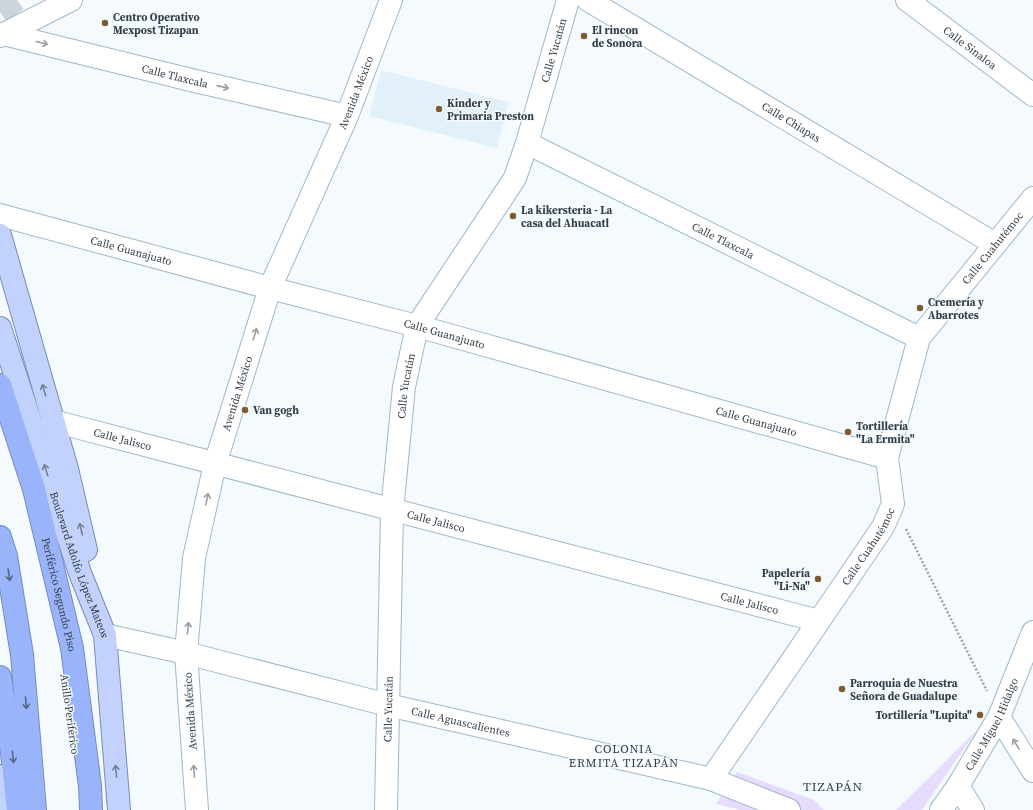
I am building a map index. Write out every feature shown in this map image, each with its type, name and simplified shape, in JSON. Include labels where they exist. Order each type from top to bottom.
[{"type":"highway","name":"Periférico Segundo Piso","points":[[0,385],[34,489],[72,648],[92,810]]},
{"type":"highway","name":"Anillo Periférico","points":[[0,412],[18,463],[47,560],[77,755],[80,810]]},
{"type":"highway","points":[[0,537],[6,556],[22,655],[35,810]]},
{"type":"highway","points":[[0,677],[12,752],[18,810]]},
{"type":"main road","points":[[2,246],[67,469],[105,635]]},
{"type":"main road","name":"Boulevard Adolfo López Mateos","points":[[0,328],[80,573],[105,635],[119,810]]},
{"type":"main road","points":[[0,776],[4,810]]},
{"type":"street","points":[[2,35],[71,0]]},
{"type":"street","name":"Avenida México","points":[[197,810],[186,653],[194,558],[215,464],[270,288],[347,116],[391,0]]},
{"type":"street","name":"Calle Yucatán","points":[[386,810],[392,511],[404,387],[417,326],[515,178],[527,143],[568,0]]},
{"type":"street","name":"Calle Chiapas","points":[[588,0],[995,244]]},
{"type":"street","name":"Calle Sinaloa","points":[[907,0],[1033,95]]},
{"type":"street","name":"Calle Tlaxcala","points":[[2,35],[347,116]]},
{"type":"street","name":"Calle Tlaxcala","points":[[527,143],[918,338]]},
{"type":"street","name":"Calle Cuahutémoc","points":[[711,779],[883,527],[893,504],[886,458],[918,338],[1033,198]]},
{"type":"street","name":"Calle Guanajuato","points":[[0,215],[417,326],[886,458]]},
{"type":"street","name":"Calle Jalisco","points":[[53,422],[819,621]]},
{"type":"street","name":"Calle Miguel Hidalgo","points":[[941,810],[958,786],[999,717],[1033,632]]},
{"type":"street","name":"Calle Aguascalientes","points":[[105,635],[186,653],[388,705],[711,779],[789,810]]},
{"type":"street","points":[[999,717],[1033,771]]},
{"type":"street","points":[[958,786],[973,810]]},
{"type":"path","points":[[893,504],[999,717]]},
{"type":"shaded area","name":"Kinder y Primaria Preston","points":[[381,70],[509,102],[497,148],[369,116]]},
{"type":"shaded area","points":[[977,730],[922,810],[896,810]]},
{"type":"shaded area","points":[[737,772],[814,800],[824,810],[741,810],[716,804]]},
{"type":"tunnel","points":[[0,12],[17,0]]},
{"type":"place","name":"Centro Operativo Mexpost Tizapan","points":[[105,23]]},
{"type":"place","name":"El rincon de Sonora","points":[[584,36]]},
{"type":"place","name":"Kinder y Primaria Preston","points":[[439,109]]},
{"type":"place","name":"La kikersteria - La casa del Ahuacatl","points":[[513,216]]},
{"type":"place","name":"Cremería y Abarrotes","points":[[920,308]]},
{"type":"place","name":"Van gogh","points":[[245,410]]},
{"type":"place","name":"Tortillería \"La Ermita\"","points":[[848,432]]},
{"type":"place","name":"Papelería \"Li-Na\"","points":[[818,579]]},
{"type":"place","name":"Parroquia de Nuestra Señora de Guadalupe","points":[[842,689]]},
{"type":"place","name":"Tortillería \"Lupita\"","points":[[980,715]]},
{"type":"district","name":"COLONIA ERMITA TIZAPÁN","points":[[624,756]]},
{"type":"district","name":"TIZAPÁN","points":[[833,786]]}]
